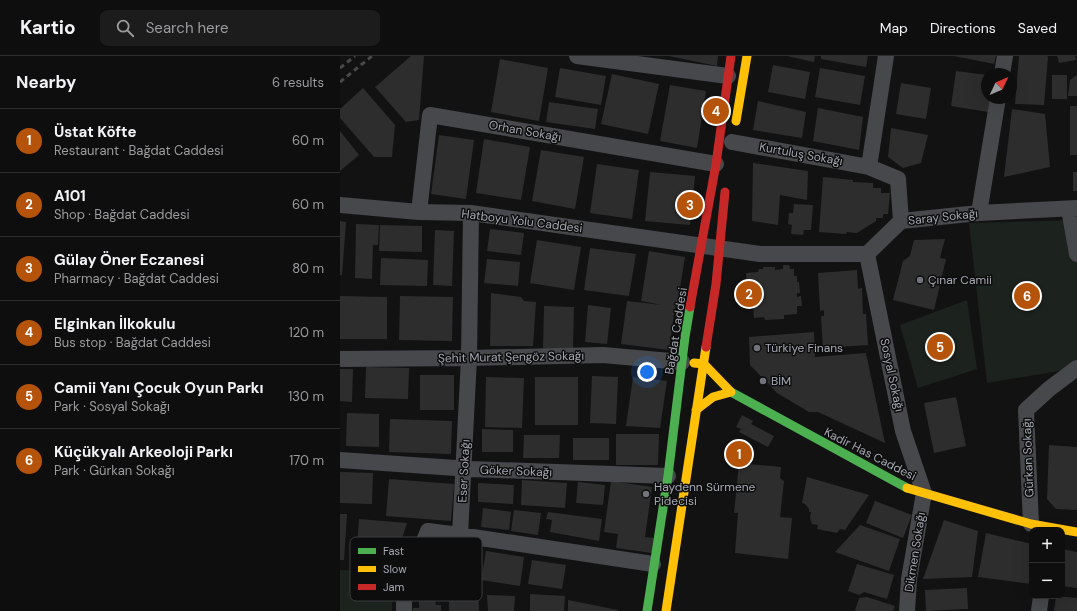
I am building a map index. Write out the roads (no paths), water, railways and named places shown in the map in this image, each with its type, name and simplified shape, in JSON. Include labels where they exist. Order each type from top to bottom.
[{"type":"main road","name":"Bağdat Caddesi","points":[[647,611],[653,564],[668,476],[685,337],[716,164],[731,56]]},
{"type":"main road","points":[[733,138],[747,56]]},
{"type":"main road","points":[[666,611],[716,284],[726,186]]},
{"type":"main road","points":[[682,362],[704,364]]},
{"type":"main road","name":"Kadir Has Caddesi","points":[[704,364],[731,392],[903,487],[1042,527]]},
{"type":"main road","points":[[696,410],[713,397],[731,392]]},
{"type":"main road","name":"Kadir Has Caddesi","points":[[1065,531],[1077,532]]},
{"type":"street","points":[[577,56],[728,76]]},
{"type":"street","points":[[886,56],[869,166],[898,179],[901,221]]},
{"type":"street","points":[[1003,68],[1005,56]]},
{"type":"street","points":[[979,213],[997,104]]},
{"type":"street","name":"Orhan Sokağı","points":[[419,212],[430,115],[716,164]]},
{"type":"street","name":"Kurtuluş Sokağı","points":[[733,138],[869,166]]},
{"type":"street","name":"Hatboyu Yolu Caddesi","points":[[340,205],[419,212],[471,212],[702,246]]},
{"type":"street","points":[[1073,209],[1077,254]]},
{"type":"street","name":"Saray Sokağı","points":[[867,254],[901,221],[979,213],[1073,209]]},
{"type":"street","name":"Eser Sokağı","points":[[460,535],[469,358],[471,212]]},
{"type":"street","points":[[702,246],[760,254],[867,254]]},
{"type":"street","name":"Sosyal Sokağı","points":[[867,254],[903,431],[924,493]]},
{"type":"street","name":"Şehit Murat Şengöz Sokağı","points":[[340,359],[603,355],[682,362]]},
{"type":"street","name":"Gürkan Sokağı","points":[[1031,524],[1026,410],[1049,389],[1077,368]]},
{"type":"street","name":"Göker Sokağı","points":[[340,460],[464,469],[668,476]]},
{"type":"street","name":"Dikmen Sokağı","points":[[907,611],[909,579],[924,493]]},
{"type":"street","points":[[426,537],[428,531],[473,537]]},
{"type":"street","points":[[482,538],[653,564]]},
{"type":"street","points":[[1039,611],[1041,599]]},
{"type":"railway","points":[[340,68],[355,56]]},
{"type":"railway","points":[[340,82],[372,56]]},
{"type":"place","name":"Elginkan İlkokulu","points":[[716,111]]},
{"type":"place","name":"Gülay Öner Eczanesi","points":[[690,205]]},
{"type":"place","name":"Çınar Camii","points":[[920,280]]},
{"type":"place","name":"A101","points":[[749,294]]},
{"type":"place","name":"Küçükyalı Arkeoloji Parkı","points":[[1027,296]]},
{"type":"place","name":"Camii Yanı Çocuk Oyun Parkı","points":[[940,347]]},
{"type":"place","name":"Türkiye Finans","points":[[757,348]]},
{"type":"place","name":"BİM","points":[[763,381]]},
{"type":"place","name":"Üstat Köfte","points":[[739,454]]},
{"type":"place","name":"Haydenn Sürmene Pidecisi","points":[[646,494]]}]
